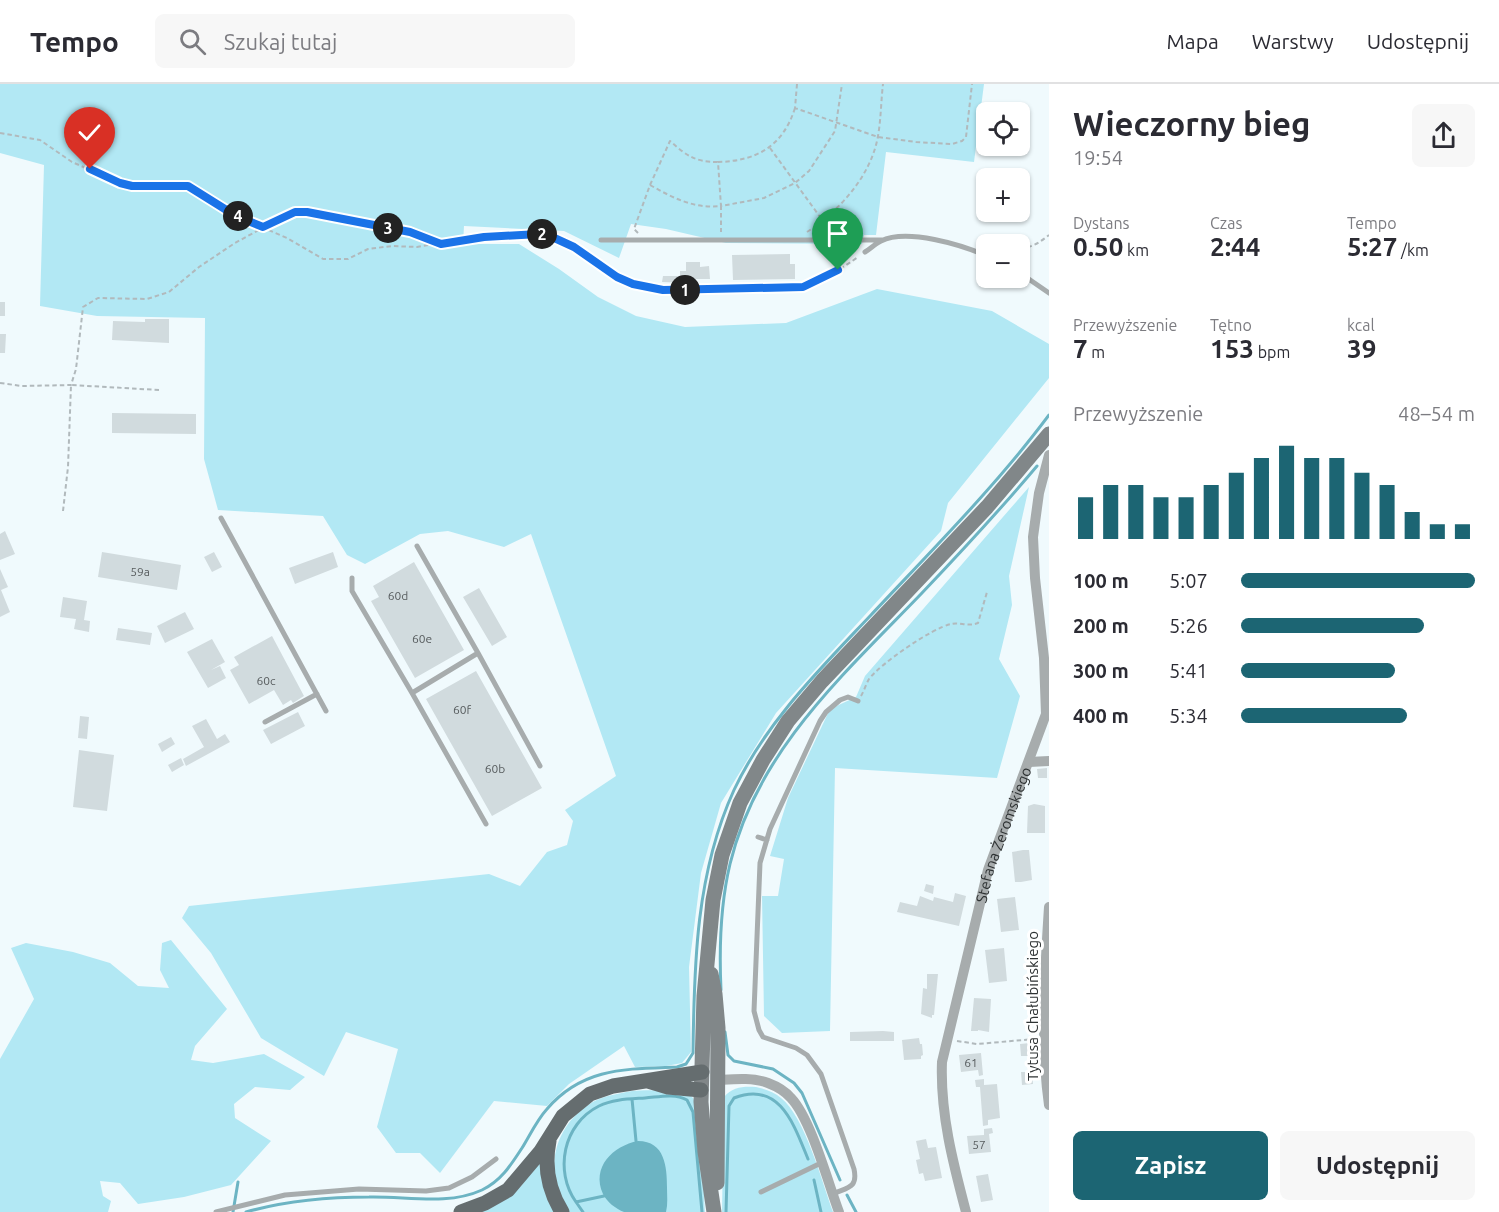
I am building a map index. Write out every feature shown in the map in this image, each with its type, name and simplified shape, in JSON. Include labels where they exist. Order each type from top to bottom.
[{"type":"main road","points":[[461,1212],[485,1203],[508,1190],[531,1165],[563,1116],[590,1095],[613,1086],[702,1072]]},
{"type":"main road","points":[[648,1081],[668,1088],[701,1090]]},
{"type":"main road","points":[[551,1135],[547,1149],[548,1174],[562,1212]]},
{"type":"street","points":[[1049,434],[1049,439]]},
{"type":"street","points":[[714,1212],[705,1152],[701,1090],[704,996],[713,900],[722,855],[740,803],[763,760],[788,722],[822,681],[987,507],[1049,434]]},
{"type":"street","name":"Stefana Żeromskiego","points":[[966,1212],[948,1135],[941,1089],[942,1062],[988,870],[1047,714],[1033,537],[1039,493],[1049,455]]},
{"type":"street","points":[[1029,762],[1049,761]]},
{"type":"street","name":"Tytusa Chałubińskiego","points":[[1049,907],[1045,972],[1046,1084],[1049,1105]]},
{"type":"street","points":[[709,959],[715,994],[718,1080],[718,1172],[714,1212]]},
{"type":"street","points":[[702,1072],[711,1073],[718,1080]]},
{"type":"street","points":[[701,1090],[711,1087],[718,1080],[750,1079],[778,1087],[792,1098],[805,1119],[839,1212]]},
{"type":"lane","points":[[601,240],[882,240],[905,237],[958,245],[976,252]]},
{"type":"lane","points":[[865,252],[882,240]]},
{"type":"lane","points":[[1030,280],[1049,293]]},
{"type":"lane","points":[[221,518],[326,711]]},
{"type":"lane","points":[[417,546],[540,766]]},
{"type":"lane","points":[[352,578],[352,591],[486,824]]},
{"type":"lane","points":[[412,693],[478,653]]},
{"type":"lane","points":[[265,722],[317,694]]},
{"type":"lane","points":[[833,1194],[853,1185],[856,1179],[821,1074],[807,1055],[796,1048],[763,1037],[754,1011],[760,863],[789,784],[820,721],[826,712],[840,700],[848,697],[858,701]]},
{"type":"lane","points":[[758,837],[767,840]]},
{"type":"lane","points":[[216,1212],[285,1195],[359,1189],[426,1191],[449,1188],[467,1180],[496,1158]]},
{"type":"lane","points":[[761,1192],[821,1163]]},
{"type":"path","points":[[645,240],[634,229],[650,185],[670,141],[685,154],[701,162],[747,159],[770,148],[792,120],[797,84]]},
{"type":"path","points":[[650,185],[683,202],[708,207],[764,198],[795,183],[809,171],[835,131],[842,84]]},
{"type":"path","points":[[795,240],[823,221],[847,198],[872,157],[878,137],[883,84]]},
{"type":"path","points":[[795,108],[878,137],[952,144],[966,137],[972,84]]},
{"type":"path","points":[[0,133],[40,140],[72,162],[120,183],[132,186],[188,186],[236,216],[287,238],[323,259],[348,259],[368,249],[392,246],[417,247],[484,237],[539,234],[550,236],[574,247],[617,277],[633,284],[663,290],[803,287],[838,270],[865,252]]},
{"type":"path","points":[[770,148],[823,221]]},
{"type":"path","points":[[718,162],[721,240]]},
{"type":"path","points":[[63,511],[68,467],[71,385],[76,369],[83,307],[98,298],[147,299],[169,292],[199,267],[235,243],[295,212],[307,212],[410,232],[441,244]]},
{"type":"path","points":[[1030,247],[1049,235]]},
{"type":"path","points":[[0,383],[22,386],[71,385],[159,390]]},
{"type":"path","points":[[858,701],[870,678],[905,648],[936,628],[953,624],[972,626],[978,623],[987,592]]},
{"type":"path","points":[[954,1040],[977,1044],[1046,1037]]},
{"type":"shaded area","points":[[0,84],[984,84],[982,102],[976,102],[974,162],[886,152],[876,235],[864,235],[862,244],[726,243],[666,229],[631,224],[619,258],[564,231],[464,226],[463,244],[519,244],[598,297],[636,316],[685,327],[786,323],[877,289],[992,311],[1049,344],[1049,378],[948,503],[941,531],[776,713],[721,803],[701,873],[689,967],[691,1052],[682,1063],[635,1067],[624,1046],[569,1084],[547,1106],[494,1101],[440,1173],[420,1153],[396,1153],[377,1127],[398,1049],[346,1032],[324,1076],[261,1038],[211,953],[182,918],[189,906],[489,874],[520,886],[547,852],[567,845],[573,821],[565,810],[616,776],[531,534],[504,547],[448,531],[420,534],[365,564],[347,555],[323,516],[218,510],[204,459],[205,318],[97,316],[40,306],[44,165],[0,153]]},
{"type":"shaded area","points":[[1029,487],[1009,576],[1012,605],[999,659],[1020,696],[997,778],[835,768],[830,1031],[782,1033],[764,1016],[762,896],[778,896],[784,859],[770,856],[788,798],[830,709],[856,697],[865,676]]},
{"type":"shaded area","points":[[171,940],[227,1009],[195,1046],[191,1060],[213,1063],[264,1054],[305,1077],[290,1090],[255,1087],[234,1104],[235,1118],[271,1141],[231,1185],[184,1197],[138,1204],[120,1183],[100,1181],[103,1196],[111,1201],[108,1212],[0,1212],[0,1059],[34,999],[11,948],[26,943],[73,952],[110,963],[138,986],[169,988],[160,970],[162,943]]},
{"type":"shaded area","points":[[756,1087],[775,1094],[790,1107],[812,1151],[833,1212],[722,1212],[724,1097],[738,1088]]},
{"type":"shaded area","points":[[632,1091],[672,1091],[692,1097],[700,1132],[705,1212],[569,1212],[558,1190],[554,1163],[564,1130],[579,1112],[598,1099]]},
{"type":"shaded area","points":[[638,1141],[654,1145],[663,1157],[667,1180],[666,1212],[624,1212],[612,1205],[603,1194],[600,1175],[607,1159],[620,1148]]},
{"type":"shaded area","points":[[540,1160],[555,1212],[482,1212],[521,1186]]},
{"type":"building","points":[[790,254],[790,264],[795,264],[795,279],[733,280],[732,255]]},
{"type":"building","points":[[686,262],[700,262],[700,267],[709,266],[710,279],[687,279],[687,283],[662,282],[663,276],[680,276],[680,271],[686,271]]},
{"type":"building","points":[[0,302],[5,302],[5,316],[0,316]]},
{"type":"building","points":[[145,319],[169,319],[169,343],[112,340],[113,321],[145,322]]},
{"type":"building","points":[[0,334],[6,334],[5,353],[0,353]]},
{"type":"building","points":[[112,413],[196,414],[196,434],[112,433]]},
{"type":"building","points":[[5,531],[15,554],[0,560],[0,534]]},
{"type":"building","points":[[102,552],[181,565],[177,590],[98,577]]},
{"type":"building","points":[[214,552],[222,567],[212,572],[204,557]]},
{"type":"building","points":[[333,552],[338,567],[295,584],[289,568]]},
{"type":"building","points":[[414,562],[464,650],[415,678],[371,601],[379,597],[373,586]]},
{"type":"building","points":[[0,569],[8,587],[1,590],[10,612],[0,617]]},
{"type":"building","points":[[479,588],[507,637],[492,646],[463,597]]},
{"type":"building","points":[[63,597],[87,601],[84,620],[90,621],[89,632],[74,629],[76,619],[60,617]]},
{"type":"building","points":[[185,612],[194,629],[165,643],[157,626]]},
{"type":"building","points":[[118,628],[152,633],[150,645],[116,640]]},
{"type":"building","points":[[272,636],[304,696],[293,703],[291,700],[283,705],[274,690],[249,704],[230,670],[239,665],[234,657]]},
{"type":"building","points":[[212,639],[225,662],[211,670],[220,666],[226,678],[208,688],[187,652]]},
{"type":"building","points":[[476,671],[542,788],[492,816],[426,699]]},
{"type":"building","points":[[298,712],[305,726],[271,744],[263,730]]},
{"type":"building","points":[[80,716],[89,717],[87,739],[78,738]]},
{"type":"building","points":[[206,719],[217,739],[225,734],[230,742],[186,766],[183,759],[204,747],[192,726]]},
{"type":"building","points":[[171,737],[175,744],[162,752],[158,744]]},
{"type":"building","points":[[79,750],[114,755],[107,811],[73,807]]},
{"type":"building","points":[[181,758],[184,765],[172,772],[168,765]]},
{"type":"building","points":[[1047,768],[1047,778],[1038,778],[1037,769]]},
{"type":"building","points":[[1034,804],[1045,806],[1045,833],[1027,833],[1028,806]]},
{"type":"building","points":[[1029,850],[1032,880],[1015,882],[1012,852]]},
{"type":"building","points":[[926,884],[934,886],[933,894],[924,891]]},
{"type":"building","points":[[955,893],[966,896],[959,926],[897,912],[900,902],[917,906],[920,896],[933,901],[934,897],[953,902]]},
{"type":"building","points":[[1015,897],[1019,930],[1001,932],[997,899]]},
{"type":"building","points":[[1004,948],[1007,981],[989,983],[985,950]]},
{"type":"building","points":[[927,974],[938,974],[932,1018],[921,1014],[923,988],[927,989]]},
{"type":"building","points":[[974,998],[991,999],[989,1032],[971,1031]]},
{"type":"building","points":[[850,1032],[894,1032],[894,1041],[850,1041]]},
{"type":"building","points":[[919,1038],[922,1044],[921,1059],[904,1060],[902,1040]]},
{"type":"building","points":[[1030,1043],[1031,1056],[1021,1056],[1020,1044]]},
{"type":"building","points":[[981,1053],[983,1075],[979,1076],[978,1070],[961,1072],[959,1055]]},
{"type":"building","points":[[1021,1072],[1032,1072],[1033,1084],[1022,1085]]},
{"type":"building","points":[[984,1079],[984,1085],[997,1084],[1000,1118],[988,1120],[988,1125],[983,1126],[980,1087],[976,1087],[975,1080]]},
{"type":"building","points":[[992,1128],[993,1133],[989,1134],[991,1152],[969,1154],[967,1136],[984,1135],[984,1129]]},
{"type":"building","points":[[926,1139],[928,1148],[936,1147],[942,1178],[925,1181],[923,1173],[919,1174],[916,1160],[920,1159],[916,1141]]},
{"type":"building","points":[[988,1174],[993,1200],[981,1202],[976,1176]]},
{"type":"waterway","points":[[246,1212],[292,1202],[323,1199],[369,1197],[441,1199],[469,1195],[489,1186],[505,1172],[543,1113],[575,1085],[607,1073],[641,1068],[677,1067],[686,1064],[693,1053],[696,953],[705,886],[721,821],[747,765],[795,697],[940,542],[1049,415]]},
{"type":"waterway","points":[[721,990],[720,958],[724,895],[730,864],[743,823],[760,785],[782,750],[834,685],[966,547],[1037,466]]},
{"type":"waterway","points":[[725,1032],[728,1055],[734,1061],[773,1069],[794,1083],[802,1093],[840,1180]]},
{"type":"waterway","points":[[726,1212],[729,1106],[734,1098],[750,1094],[763,1095],[774,1100],[791,1120],[808,1159]]},
{"type":"waterway","points":[[604,1196],[576,1202],[569,1190],[564,1163],[570,1136],[577,1124],[587,1114],[610,1102],[672,1096],[687,1100],[693,1112],[702,1212]]},
{"type":"waterway","points":[[632,1099],[636,1141]]},
{"type":"waterway","points":[[814,1180],[821,1212]]},
{"type":"waterway","points":[[233,1212],[238,1182]]},
{"type":"waterway","points":[[847,1195],[856,1212]]},
{"type":"waterway","points":[[576,1202],[583,1212]]},
{"type":"route","points":[[90,169],[132,186],[188,186],[236,216],[263,227],[286,215],[307,212],[410,232],[441,244],[470,238],[539,234],[550,236],[574,247],[617,277],[633,284],[663,290],[803,287],[838,270]]}]
